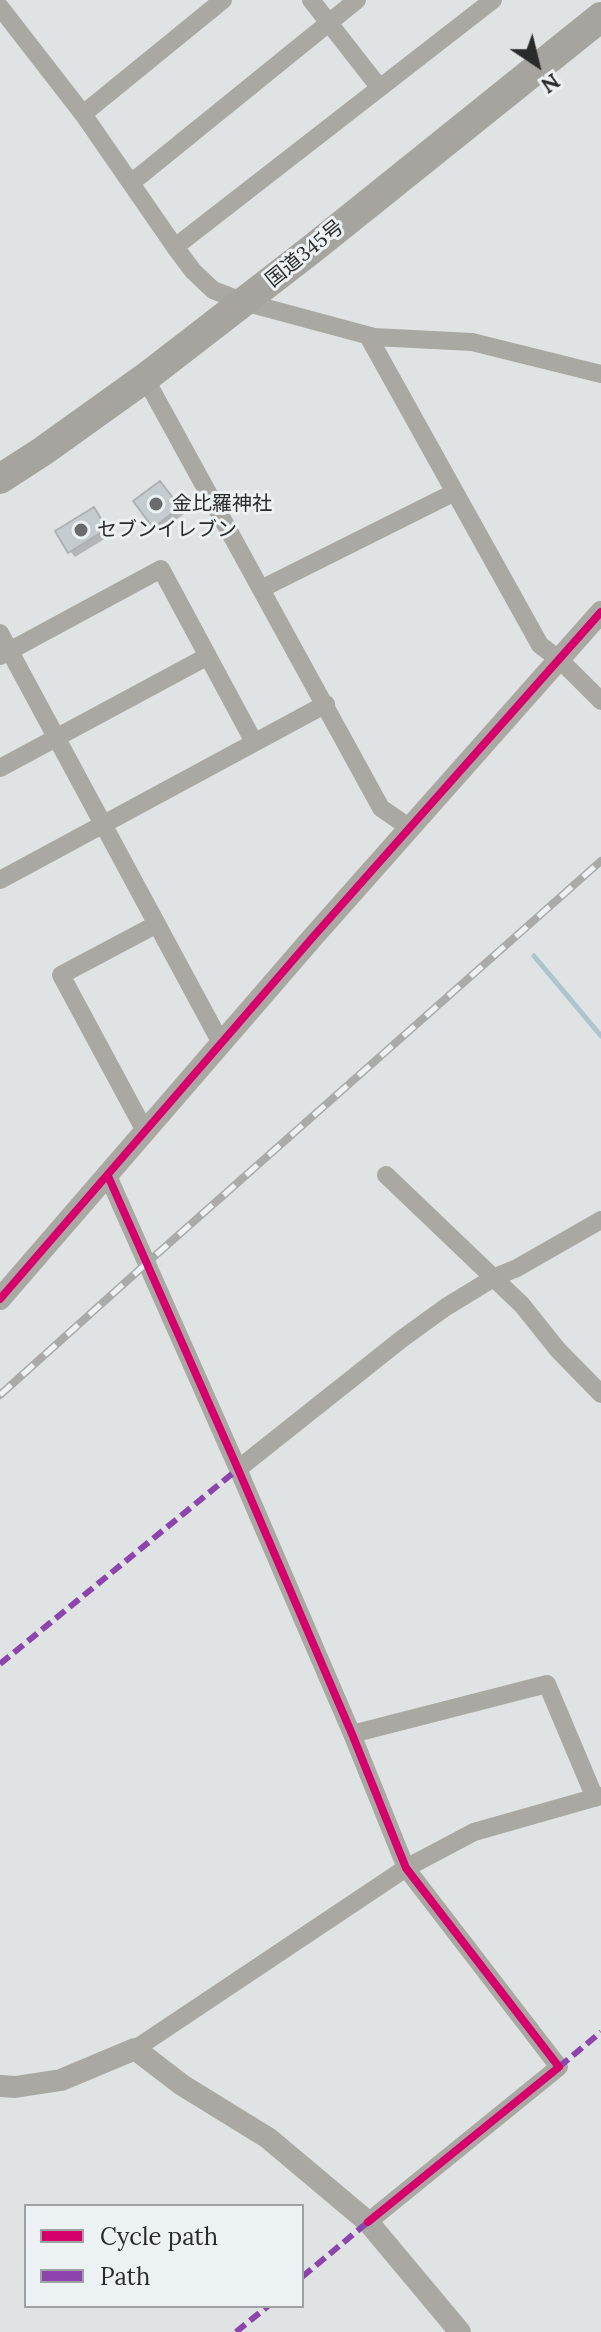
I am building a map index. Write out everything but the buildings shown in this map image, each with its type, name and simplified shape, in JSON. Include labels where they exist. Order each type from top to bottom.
[{"type":"highway","name":"国道345号","points":[[0,479],[145,378],[244,302],[601,17]]},
{"type":"street","points":[[83,114],[223,0]]},
{"type":"street","points":[[311,0],[379,87]]},
{"type":"street","points":[[131,183],[357,0]]},
{"type":"street","points":[[175,247],[493,0]]},
{"type":"street","points":[[0,7],[83,114],[193,271],[213,290],[244,302],[368,336],[472,342],[601,374]]},
{"type":"street","points":[[368,336],[540,645],[560,660],[601,701]]},
{"type":"street","points":[[145,378],[381,808],[410,828]]},
{"type":"street","points":[[261,589],[455,492]]},
{"type":"street","points":[[5,654],[161,569],[254,742]]},
{"type":"street","points":[[0,1299],[601,612]]},
{"type":"street","points":[[0,633],[5,654],[56,738],[221,1043]]},
{"type":"street","points":[[0,768],[208,656]]},
{"type":"street","points":[[0,880],[326,704]]},
{"type":"street","points":[[145,1131],[61,975],[157,924]]},
{"type":"street","points":[[386,1175],[495,1277],[601,1394]]},
{"type":"street","points":[[108,1176],[238,1469],[406,1868],[559,2067],[368,2222]]},
{"type":"street","points":[[238,1469],[446,1307],[601,1220]]},
{"type":"street","points":[[0,2086],[15,2087],[61,2080],[135,2049],[406,1868],[474,1832],[598,1797],[547,1684],[352,1734]]},
{"type":"street","points":[[135,2049],[182,2085],[268,2138],[368,2222],[460,2332]]},
{"type":"waterway","points":[[534,956],[601,1036]]},
{"type":"railway","points":[[0,1395],[601,861]]},
{"type":"marked path","points":[[0,1664],[238,1469]]},
{"type":"marked path","points":[[559,2067],[601,2032]]},
{"type":"marked path","points":[[304,2275],[368,2222]]},
{"type":"marked path","points":[[236,2332],[266,2308]]},
{"type":"cycle path","points":[[0,1299],[313,937],[601,612]]},
{"type":"cycle path","points":[[108,1176],[238,1469],[406,1868],[559,2067],[368,2222]]},
{"type":"place","name":"金比羅神社","points":[[156,504]]},
{"type":"place","name":"セブンイレブン","points":[[81,530]]}]
